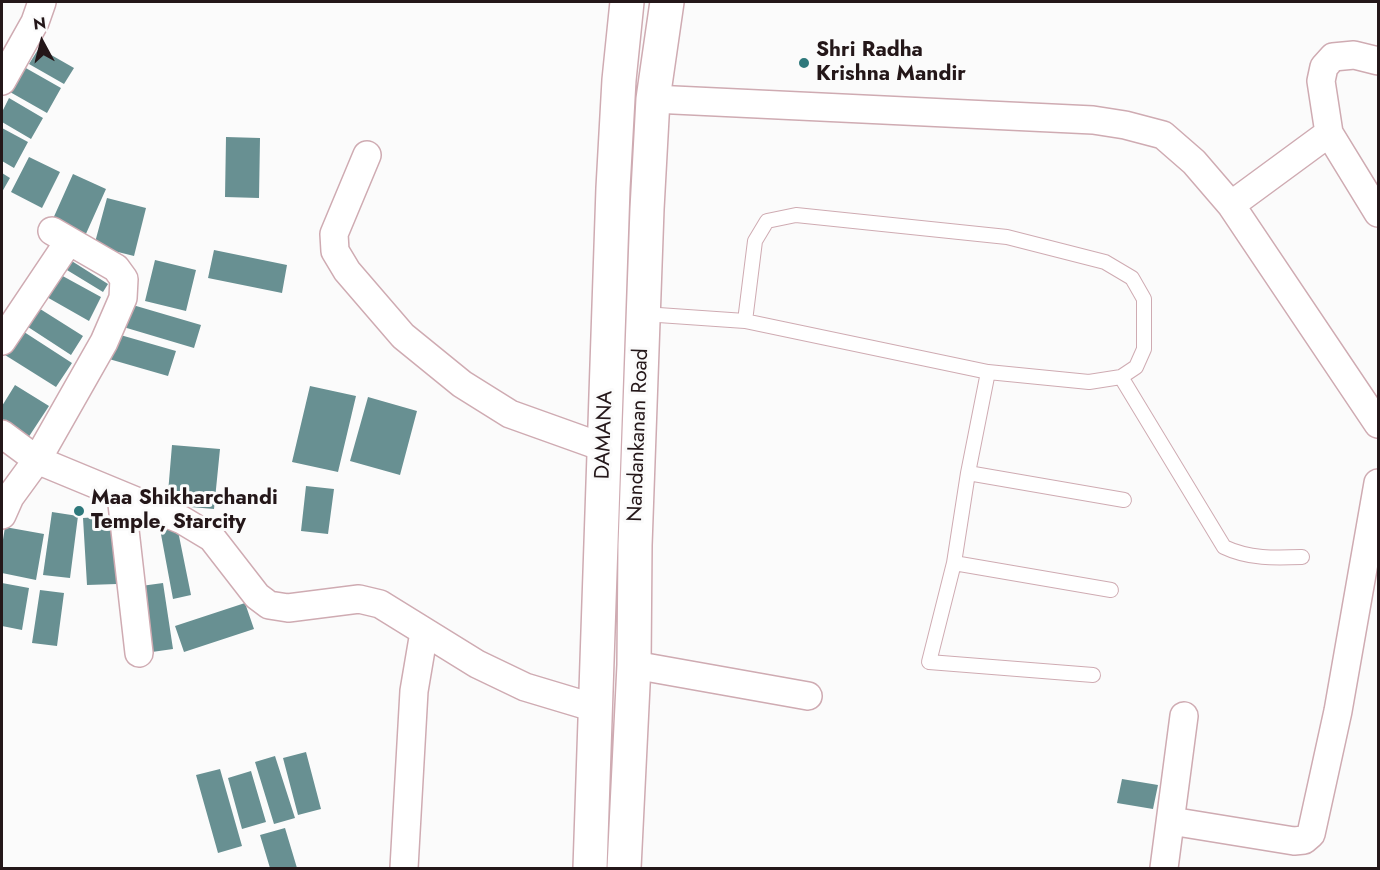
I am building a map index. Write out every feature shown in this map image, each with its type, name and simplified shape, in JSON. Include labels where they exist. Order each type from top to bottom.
[{"type":"main road","name":"DAMANA","points":[[590,868],[613,189],[619,81],[627,2]]},
{"type":"main road","name":"Nandankanan Road","points":[[624,868],[634,665],[635,544],[647,209],[653,99],[667,2]]},
{"type":"street","points":[[2,81],[34,22],[42,2]]},
{"type":"street","points":[[1378,61],[1354,55],[1333,57],[1324,67],[1321,81],[1329,133],[1378,213]]},
{"type":"street","points":[[653,99],[1093,120],[1125,125],[1163,135],[1194,162],[1231,205],[1378,424]]},
{"type":"street","points":[[1231,205],[1329,133]]},
{"type":"street","points":[[368,155],[334,234],[335,251],[347,271],[403,336],[462,384],[510,414],[605,448]]},
{"type":"street","points":[[2,341],[60,236],[116,268],[123,279],[123,298],[104,342],[37,460],[10,497],[2,515]]},
{"type":"street","points":[[2,434],[37,460],[182,520],[212,538],[257,597],[269,605],[288,608],[359,599],[380,604],[477,664],[525,687],[595,708]]},
{"type":"street","points":[[1171,821],[1294,841],[1304,840],[1311,834],[1338,711],[1378,483]]},
{"type":"street","points":[[121,495],[139,653]]},
{"type":"street","points":[[404,868],[414,691],[424,632]]},
{"type":"street","points":[[634,665],[808,696]]},
{"type":"street","points":[[1164,868],[1184,716]]},
{"type":"lane","points":[[644,314],[745,321],[988,372],[1089,382],[1121,377],[1136,367],[1144,349],[1144,299],[1132,278],[1105,262],[1007,237],[796,215],[767,221],[755,241],[745,321]]},
{"type":"lane","points":[[988,372],[968,473],[954,563],[930,662],[1093,675]]},
{"type":"lane","points":[[1121,377],[1224,547],[1237,553],[1270,558],[1302,557]]},
{"type":"lane","points":[[968,473],[1124,500]]},
{"type":"lane","points":[[954,563],[1111,590]]},
{"type":"building","points":[[39,48],[74,68],[64,84],[29,64]]},
{"type":"building","points":[[24,67],[61,88],[47,113],[10,92]]},
{"type":"building","points":[[9,98],[43,118],[31,139],[2,122],[2,112]]},
{"type":"building","points":[[2,128],[28,142],[14,168],[2,161]]},
{"type":"building","points":[[226,137],[260,138],[259,198],[225,197]]},
{"type":"building","points":[[29,157],[60,172],[42,208],[11,192]]},
{"type":"building","points":[[2,173],[10,178],[2,192]]},
{"type":"building","points":[[73,174],[106,189],[85,236],[52,221]]},
{"type":"building","points":[[107,198],[146,208],[134,256],[94,246]]},
{"type":"building","points":[[214,250],[287,265],[282,293],[208,278]]},
{"type":"building","points":[[67,258],[108,284],[103,292],[62,267]]},
{"type":"building","points":[[155,260],[196,270],[186,311],[145,301]]},
{"type":"building","points":[[59,274],[101,297],[89,321],[45,296]]},
{"type":"building","points":[[126,303],[201,325],[194,348],[120,326]]},
{"type":"building","points":[[37,307],[83,336],[71,355],[25,325]]},
{"type":"building","points":[[21,330],[72,363],[56,387],[5,355]]},
{"type":"building","points":[[117,334],[176,351],[168,376],[109,359]]},
{"type":"building","points":[[15,385],[49,406],[28,438],[2,421],[2,406]]},
{"type":"building","points":[[310,386],[356,396],[338,472],[292,462]]},
{"type":"building","points":[[368,397],[417,411],[400,475],[350,461]]},
{"type":"building","points":[[172,445],[220,449],[214,509],[167,505]]},
{"type":"building","points":[[306,486],[334,489],[328,534],[301,531]]},
{"type":"building","points":[[52,512],[78,516],[70,578],[43,575]]},
{"type":"building","points":[[114,516],[117,584],[87,585],[83,518]]},
{"type":"building","points":[[177,526],[191,595],[173,599],[160,529]]},
{"type":"building","points":[[5,527],[44,534],[36,580],[2,573]]},
{"type":"building","points":[[2,583],[29,588],[22,630],[2,626]]},
{"type":"building","points":[[163,583],[173,649],[152,652],[141,586]]},
{"type":"building","points":[[40,590],[64,593],[57,646],[32,643]]},
{"type":"building","points":[[245,603],[254,629],[184,652],[175,626]]},
{"type":"building","points":[[306,752],[321,809],[298,815],[283,758]]},
{"type":"building","points":[[275,756],[295,818],[274,824],[255,762]]},
{"type":"building","points":[[220,769],[242,846],[218,853],[196,775]]},
{"type":"building","points":[[251,771],[266,822],[242,829],[228,778]]},
{"type":"building","points":[[1122,779],[1158,785],[1153,809],[1117,803]]},
{"type":"building","points":[[285,828],[297,868],[270,868],[260,835]]},
{"type":"place","name":"Shri Radha Krishna Mandir","points":[[804,63]]},
{"type":"place","name":"Maa Shikharchandi Temple, Starcity","points":[[79,511]]}]
